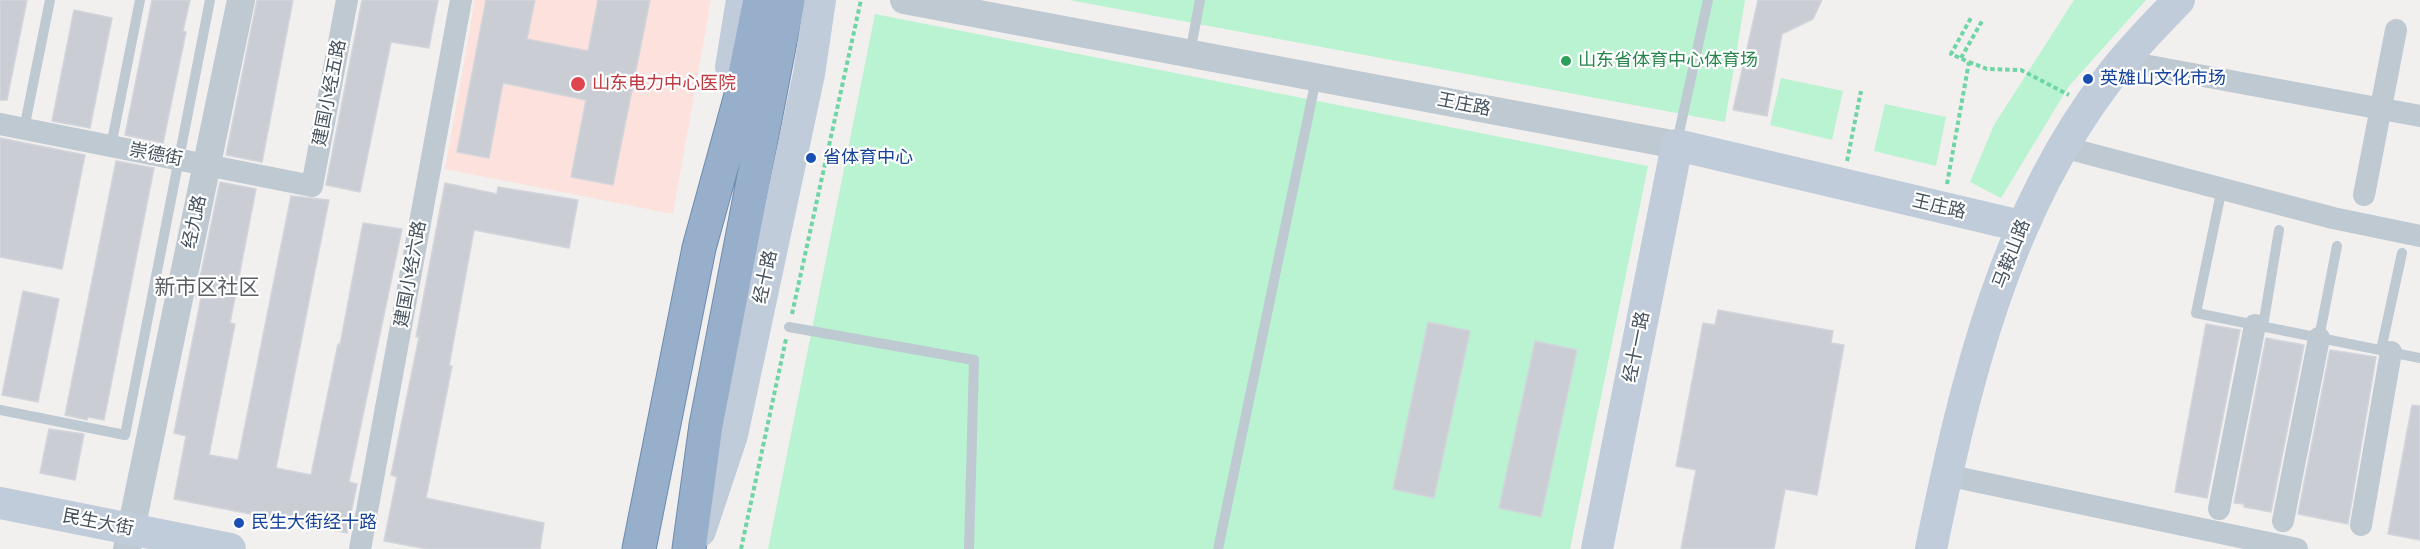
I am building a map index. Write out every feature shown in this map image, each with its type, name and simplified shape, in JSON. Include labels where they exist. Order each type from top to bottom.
[{"type":"highway","points":[[639,549],[699,248],[740,99],[760,0]]},
{"type":"highway","name":"经十路","points":[[691,549],[706,425],[789,0]]},
{"type":"main road","points":[[699,248],[742,0]]},
{"type":"main road","name":"经十路","points":[[691,549],[732,435],[809,74],[820,0]]},
{"type":"main road","name":"马鞍山路","points":[[1931,549],[1971,370],[2003,271],[2021,226],[2063,147],[2096,97],[2122,61],[2179,0]]},
{"type":"main road","name":"王庄路","points":[[1677,145],[2021,226]]},
{"type":"main road","name":"经十一路","points":[[1597,549],[1677,145]]},
{"type":"main road","name":"民生大街","points":[[0,504],[129,539],[230,549]]},
{"type":"street","name":"经九路","points":[[129,539],[241,0]]},
{"type":"street","name":"建国小经五路","points":[[312,186],[347,0]]},
{"type":"street","name":"建国小经六路","points":[[360,549],[461,0]]},
{"type":"street","name":"王庄路","points":[[904,0],[1677,145]]},
{"type":"street","points":[[2364,195],[2379,108],[2396,30]]},
{"type":"street","points":[[2122,61],[2420,116]]},
{"type":"street","name":"崇德街","points":[[0,124],[312,186]]},
{"type":"street","points":[[2063,147],[2333,218],[2420,236]]},
{"type":"street","points":[[2219,509],[2259,325]]},
{"type":"street","points":[[2283,520],[2319,338]]},
{"type":"street","points":[[2361,525],[2386,351]]},
{"type":"street","points":[[1946,475],[2297,549]]},
{"type":"lane","points":[[24,129],[50,0]]},
{"type":"lane","points":[[111,146],[140,0]]},
{"type":"lane","points":[[0,410],[125,435],[210,0]]},
{"type":"lane","points":[[1190,53],[1200,0]]},
{"type":"lane","points":[[1677,145],[1708,0]]},
{"type":"lane","points":[[1218,549],[1317,77]]},
{"type":"lane","points":[[2223,188],[2196,313],[2420,358]]},
{"type":"lane","points":[[2259,325],[2279,230]]},
{"type":"lane","points":[[2319,338],[2337,246]]},
{"type":"lane","points":[[2386,351],[2402,254]]},
{"type":"lane","points":[[789,327],[974,360],[969,549]]},
{"type":"path","points":[[741,549],[861,0]]},
{"type":"path","points":[[1972,16],[1951,54],[1987,69],[2021,70],[2070,95],[2096,97]]},
{"type":"path","points":[[1961,58],[1982,21]]},
{"type":"path","points":[[1946,190],[1969,62]]},
{"type":"path","points":[[1847,163],[1861,92]]},
{"type":"shaded area","name":"山东电力中心医院","points":[[475,0],[711,0],[673,214],[445,169]]},
{"type":"green space","name":"山东省体育中心体育场","points":[[1069,0],[1745,0],[1725,122]]},
{"type":"green space","points":[[2074,0],[2146,0],[2069,86],[2001,198],[1970,182],[1994,125]]},
{"type":"green space","points":[[875,14],[1648,166],[1570,549],[768,549]]},
{"type":"green space","points":[[1781,78],[1843,91],[1832,140],[1770,125]]},
{"type":"green space","points":[[1885,104],[1946,117],[1936,166],[1874,151]]},
{"type":"building","points":[[0,0],[27,0],[7,100],[0,100]]},
{"type":"building","points":[[152,0],[190,0],[183,31],[186,32],[163,143],[125,135]]},
{"type":"building","points":[[257,0],[293,0],[262,162],[226,155]]},
{"type":"building","points":[[362,0],[438,0],[429,48],[391,42],[360,192],[326,185]]},
{"type":"building","points":[[486,0],[535,0],[527,39],[588,51],[598,0],[650,0],[613,185],[571,177],[586,100],[503,83],[489,158],[457,152]]},
{"type":"building","points":[[1758,0],[1822,0],[1813,19],[1782,34],[1767,116],[1733,110]]},
{"type":"building","points":[[74,10],[112,18],[90,128],[52,121]]},
{"type":"building","points":[[0,138],[85,155],[62,269],[0,257]]},
{"type":"building","points":[[116,161],[154,168],[104,420],[88,417],[87,420],[65,415]]},
{"type":"building","points":[[220,182],[256,189],[230,323],[235,324],[209,455],[238,460],[291,196],[329,200],[276,468],[311,475],[338,344],[340,345],[363,223],[402,229],[349,482],[357,484],[347,533],[174,499],[186,436],[174,433],[201,298],[196,297]]},
{"type":"building","points":[[445,183],[497,194],[498,187],[578,200],[569,248],[474,230],[449,366],[452,366],[426,498],[544,523],[540,549],[427,549],[384,541],[397,477],[391,475],[419,337],[416,337]]},
{"type":"building","points":[[23,291],[59,299],[38,402],[2,395]]},
{"type":"building","points":[[1718,310],[1833,331],[1831,343],[1844,345],[1817,495],[1785,489],[1774,549],[1681,549],[1696,470],[1676,466],[1703,323],[1715,325]]},
{"type":"building","points":[[1428,322],[1470,331],[1434,498],[1393,489]]},
{"type":"building","points":[[2206,324],[2240,330],[2207,498],[2175,492]]},
{"type":"building","points":[[2266,338],[2304,345],[2271,512],[2234,503]]},
{"type":"building","points":[[1535,341],[1577,350],[1541,517],[1499,508]]},
{"type":"building","points":[[2330,350],[2376,357],[2348,524],[2298,514]]},
{"type":"building","points":[[2412,405],[2420,406],[2420,540],[2388,534]]},
{"type":"building","points":[[49,429],[84,434],[75,480],[40,473]]},
{"type":"place","name":"山东省体育中心体育场","points":[[1566,61]]},
{"type":"place","name":"英雄山文化市场","points":[[2088,79]]},
{"type":"place","name":"山东电力中心医院","points":[[578,84]]},
{"type":"place","name":"省体育中心","points":[[811,158]]},
{"type":"place","name":"民生大街经十路","points":[[239,523]]},
{"type":"district","name":"新市区社区","points":[[207,288]]}]
